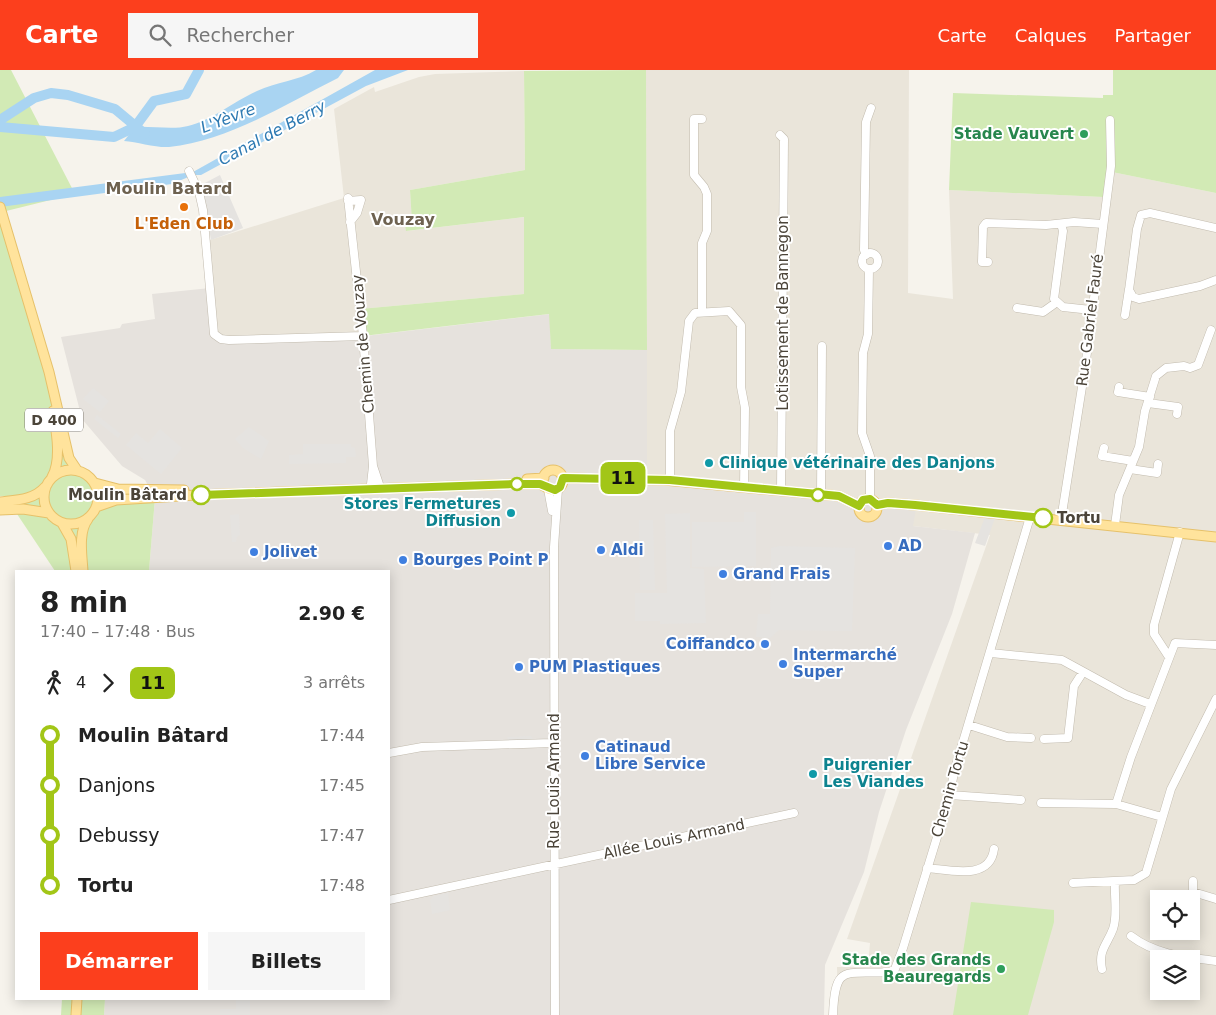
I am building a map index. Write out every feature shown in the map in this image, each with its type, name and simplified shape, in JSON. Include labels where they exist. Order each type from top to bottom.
[{"type":"main road","name":"D 400","points":[[0,207],[45,362],[69,458],[77,470]]},
{"type":"main road","name":"D 400","points":[[45,362],[56,434],[56,467],[50,480]]},
{"type":"main road","points":[[0,502],[30,498],[39,493],[50,480],[63,471],[77,470],[88,476],[95,484],[98,497],[96,508],[84,524],[82,535],[83,570]]},
{"type":"main road","points":[[95,484],[118,489],[154,491],[375,485],[516,484],[549,486],[562,484],[563,478],[559,473],[554,471],[548,472],[549,486]]},
{"type":"main road","points":[[563,478],[670,480],[839,496],[859,506],[863,515],[870,516],[876,512],[873,502]]},
{"type":"main road","points":[[49,513],[44,498],[50,480]]},
{"type":"main road","points":[[96,508],[116,500],[375,485]]},
{"type":"main road","points":[[859,506],[863,500],[1216,537]]},
{"type":"main road","points":[[0,510],[23,509],[49,513],[62,523],[71,539],[76,570]]},
{"type":"main road","points":[[62,523],[78,523],[88,519]]},
{"type":"main road","points":[[76,1015],[77,1000]]},
{"type":"street","points":[[869,269],[863,264],[866,255],[864,250],[864,176],[866,122],[871,108]]},
{"type":"street","points":[[702,119],[694,119],[694,175],[707,194],[707,231],[702,243],[702,311]]},
{"type":"street","name":"Rue Gabriel Fauré","points":[[1061,520],[1085,368],[1111,166],[1110,120]]},
{"type":"street","name":"Lotissement de Bannegon","points":[[780,135],[784,139],[781,492]]},
{"type":"street","points":[[189,171],[199,192],[203,210],[214,334],[221,339],[229,340],[363,336]]},
{"type":"street","name":"Chemin de Vouzay","points":[[350,222],[357,213],[361,200],[348,200],[350,222],[363,336],[375,485]]},
{"type":"street","points":[[1124,315],[1138,220],[1141,215],[1150,213],[1216,228]]},
{"type":"street","points":[[988,262],[982,262],[983,227],[986,223],[1061,224],[1074,222],[1103,224]]},
{"type":"street","points":[[1061,224],[1063,230],[1054,294],[1057,302],[1063,306],[1091,310]]},
{"type":"street","points":[[866,255],[871,254],[877,258],[877,265],[869,269]]},
{"type":"street","points":[[869,269],[868,334],[863,353],[862,433],[870,456],[873,502]]},
{"type":"street","points":[[1129,285],[1133,297],[1139,299],[1200,286],[1216,280]]},
{"type":"street","points":[[1017,308],[1043,312],[1057,302]]},
{"type":"street","points":[[670,480],[670,431],[681,392],[689,321],[694,313],[702,311],[729,311],[733,313],[741,325],[742,394],[745,408],[744,488]]},
{"type":"street","points":[[1115,525],[1119,495],[1140,443],[1156,376],[1161,370],[1184,366],[1190,368],[1198,366],[1211,330]]},
{"type":"street","points":[[821,495],[822,346]]},
{"type":"street","points":[[1119,387],[1118,392],[1178,408],[1177,414]]},
{"type":"street","points":[[1104,448],[1102,456],[1157,473],[1158,464]]},
{"type":"street","name":"Rue Louis Armand","points":[[549,486],[554,547],[555,1015]]},
{"type":"street","name":"Chemin Tortu","points":[[833,1015],[835,986],[838,979],[845,974],[890,972],[895,969],[950,795],[954,772],[991,653],[1030,516]]},
{"type":"street","points":[[1169,657],[1154,634],[1154,625],[1180,532]]},
{"type":"street","points":[[1116,804],[1150,704],[1175,642],[1216,645]]},
{"type":"street","points":[[991,653],[1056,659],[1126,695],[1150,704]]},
{"type":"street","points":[[1044,739],[1068,738],[1074,686],[1082,672]]},
{"type":"street","points":[[1074,882],[1134,880],[1146,873],[1171,789],[1216,698]]},
{"type":"street","points":[[969,725],[1007,737],[1031,738]]},
{"type":"street","points":[[390,753],[422,747],[553,743]]},
{"type":"street","points":[[950,795],[1021,800]]},
{"type":"street","points":[[1041,803],[1116,804],[1162,817]]},
{"type":"street","name":"Allée Louis Armand","points":[[390,900],[794,813]]},
{"type":"street","points":[[927,868],[975,871],[987,867],[994,849]]},
{"type":"street","points":[[1193,881],[1193,892],[1216,899]]},
{"type":"street","points":[[1102,969],[1100,959],[1106,939],[1113,929],[1115,882]]},
{"type":"street","points":[[1131,936],[1140,943],[1171,955],[1216,961]]},
{"type":"shaded area","points":[[646,70],[909,70],[908,293],[953,299],[949,190],[1103,197],[1107,171],[1216,193],[1216,1015],[838,1015],[837,967],[868,967],[870,943],[847,939],[990,535],[913,526],[894,502],[647,479]]},
{"type":"shaded area","points":[[524,71],[525,170],[410,190],[412,223],[406,224],[407,231],[525,217],[524,294],[360,309],[360,334],[229,337],[222,335],[216,330],[210,240],[344,198],[334,109],[374,87],[375,92],[419,77],[435,74]]},
{"type":"shaded area","points":[[220,175],[243,228],[211,240],[201,185]]},
{"type":"shaded area","points":[[210,288],[214,334],[221,339],[357,337],[550,314],[551,349],[647,350],[647,479],[894,502],[916,509],[913,526],[975,533],[952,614],[906,730],[879,812],[864,872],[825,965],[824,1015],[104,1015],[105,1000],[390,1000],[390,570],[149,570],[155,498],[145,480],[122,466],[82,419],[61,337],[120,328],[122,324],[155,319],[152,294]]},
{"type":"shaded area","points":[[93,388],[109,401],[100,412],[83,399]]},
{"type":"shaded area","points":[[97,415],[121,434],[118,438],[94,419]]},
{"type":"shaded area","points":[[249,427],[269,441],[261,459],[243,448],[235,439]]},
{"type":"shaded area","points":[[160,429],[182,448],[161,474],[126,445],[136,433],[148,443]]},
{"type":"shaded area","points":[[303,444],[351,444],[351,447],[355,448],[356,457],[346,457],[346,463],[289,464],[289,455],[303,454]]},
{"type":"shaded area","points":[[406,494],[406,499],[402,503],[357,504],[351,496]]},
{"type":"shaded area","points":[[744,512],[756,512],[756,566],[692,567],[692,522],[744,522]]},
{"type":"shaded area","points":[[690,513],[690,568],[704,569],[706,623],[660,624],[660,621],[635,621],[635,593],[667,593],[665,514]]},
{"type":"shaded area","points":[[239,514],[240,535],[237,537],[236,542],[232,542],[230,515]]},
{"type":"shaded area","points":[[985,517],[995,518],[985,546],[975,543]]},
{"type":"shaded area","points":[[639,520],[653,520],[655,590],[640,590]]},
{"type":"shaded area","points":[[780,546],[855,548],[852,631],[779,630],[770,638],[756,637],[758,614],[770,614],[771,548]]},
{"type":"shaded area","points":[[531,736],[534,741],[508,741],[507,737]]},
{"type":"shaded area","points":[[448,893],[450,910],[432,914],[430,900],[434,896]]},
{"type":"shaded area","points":[[236,1000],[250,1000],[250,1015],[220,1015],[220,1009],[236,1009]]},
{"type":"green space","points":[[0,70],[11,70],[75,194],[2,212],[77,470],[87,475],[94,482],[98,502],[155,498],[149,570],[54,570],[5,496],[0,496]]},
{"type":"green space","points":[[646,70],[647,350],[551,349],[549,314],[363,336],[360,309],[524,294],[524,217],[406,231],[405,224],[412,223],[410,190],[525,170],[524,71]]},
{"type":"green space","name":"Stade Vauvert","points":[[1113,70],[1216,70],[1216,193],[1107,171],[1103,197],[949,190],[953,93],[1103,98],[1103,95],[1113,95]]},
{"type":"green space","name":"Stade des Grands Beauregards","points":[[971,902],[1054,910],[1054,922],[1028,1015],[953,1015]]},
{"type":"green space","points":[[62,1000],[105,1000],[104,1015],[61,1015]]},
{"type":"water","points":[[316,70],[344,70],[338,78],[277,110],[213,137],[169,147],[124,141],[135,127],[176,128],[188,126],[215,115],[257,91],[302,77]]},
{"type":"water","name":"Canal de Berry","points":[[375,70],[408,70],[366,86],[201,175],[193,175],[172,184],[0,207],[0,197],[193,172]]},
{"type":"waterway","points":[[135,127],[154,101],[186,94],[199,70]]},
{"type":"waterway","points":[[0,120],[34,98],[51,93],[68,95],[115,109],[145,134]]},
{"type":"waterway","name":"L'Yèvre","points":[[0,127],[114,137],[135,127]]},
{"type":"bus line","name":"11","points":[[201,495],[516,484],[540,484],[548,489],[555,490],[560,487],[563,478],[641,478],[839,496],[859,506],[863,500],[870,499],[877,505],[888,503],[915,505],[1043,518]]},
{"type":"place","name":"Stade Vauvert","points":[[1084,134]]},
{"type":"place","name":"L'Eden Club","points":[[184,207]]},
{"type":"place","name":"Clinique vétérinaire des Danjons","points":[[709,463]]},
{"type":"place","name":"Moulin Bâtard","points":[[201,495]]},
{"type":"place","name":"Stores Fermetures Diffusion","points":[[511,513]]},
{"type":"place","name":"Tortu","points":[[1043,518]]},
{"type":"place","name":"AD","points":[[888,546]]},
{"type":"place","name":"Aldi","points":[[601,550]]},
{"type":"place","name":"Jolivet","points":[[254,552]]},
{"type":"place","name":"Bourges Point P","points":[[403,560]]},
{"type":"place","name":"Grand Frais","points":[[723,574]]},
{"type":"place","name":"Coiffandco","points":[[765,644]]},
{"type":"place","name":"Intermarché Super","points":[[783,664]]},
{"type":"place","name":"PUM Plastiques","points":[[519,667]]},
{"type":"place","name":"Catinaud Libre Service","points":[[585,756]]},
{"type":"place","name":"Puigrenier Les Viandes","points":[[813,774]]},
{"type":"place","name":"Stade des Grands Beauregards","points":[[1001,969]]},
{"type":"district","name":"Moulin Batard","points":[[169,188]]},
{"type":"district","name":"Vouzay","points":[[403,219]]}]
